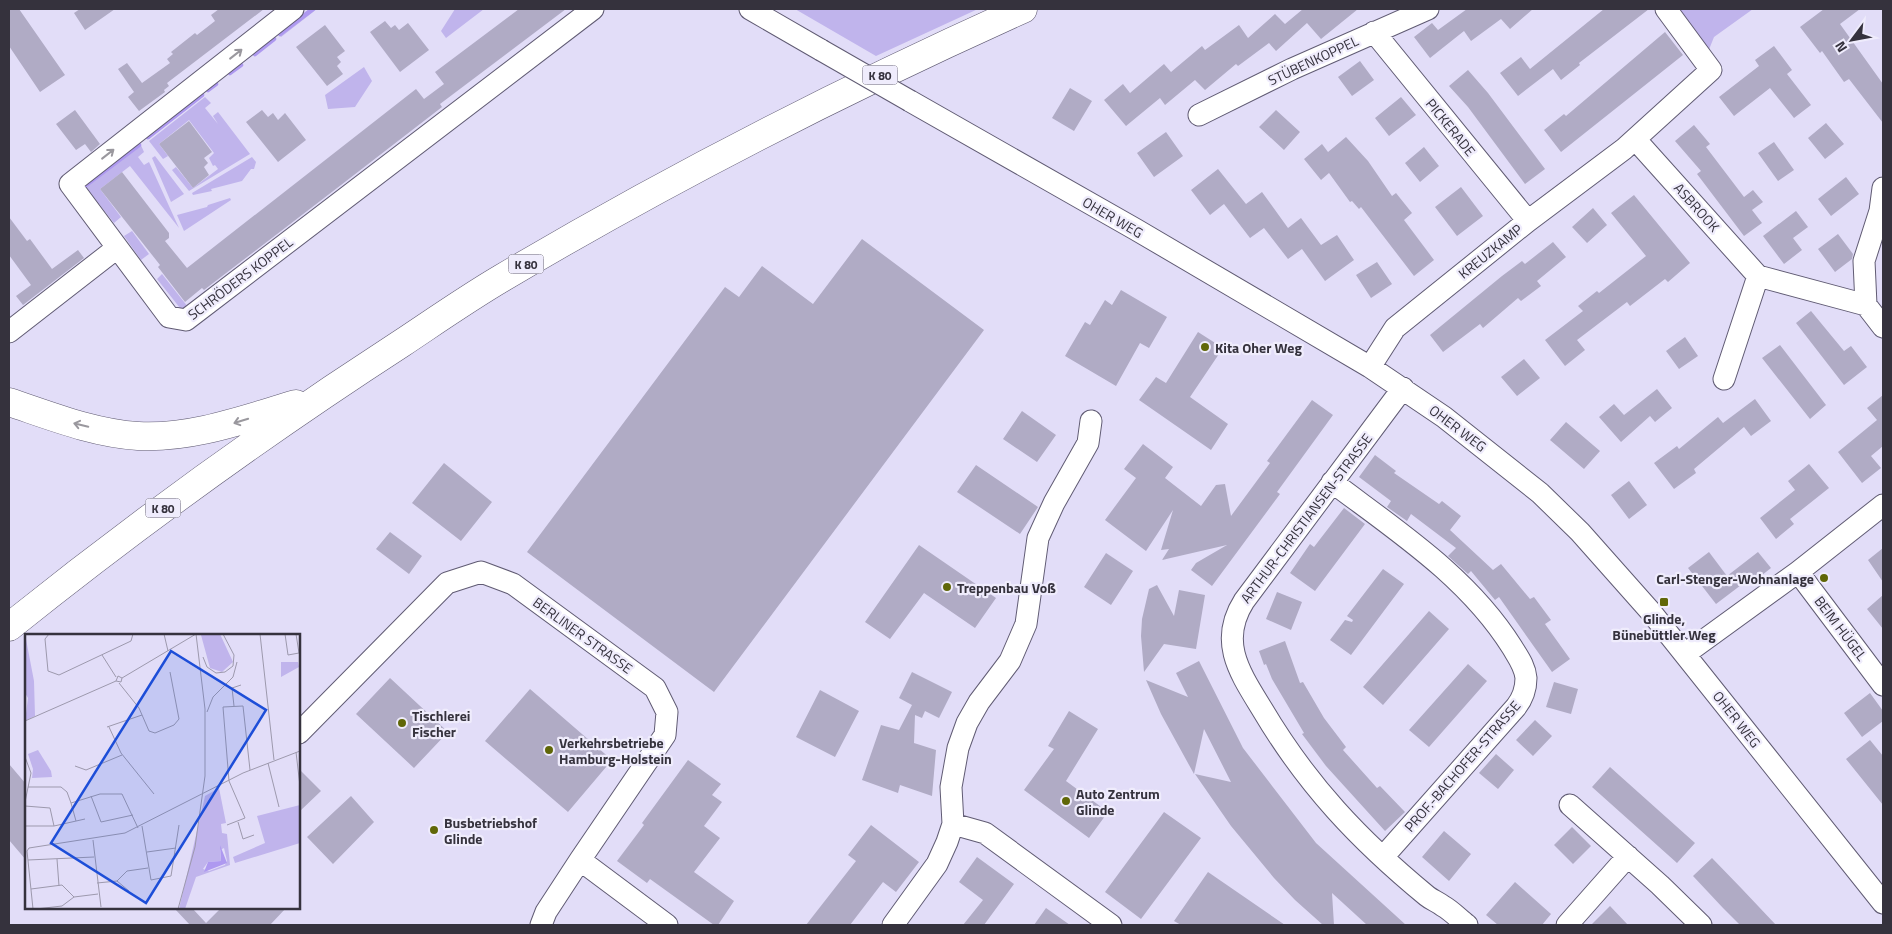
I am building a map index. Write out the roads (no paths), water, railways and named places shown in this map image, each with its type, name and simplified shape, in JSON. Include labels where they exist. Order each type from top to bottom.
[{"type":"highway","name":"K 80","points":[[9,627],[123,537],[258,439],[499,280],[671,182],[821,103],[1023,9]]},
{"type":"highway","points":[[9,402],[70,423],[138,436],[200,431],[321,396]]},
{"type":"street","name":"SCHRÖDERS KOPPEL","points":[[293,9],[70,184],[170,317],[186,320],[593,9]]},
{"type":"street","name":"OHER WEG","points":[[750,9],[1135,229],[1370,367],[1403,388],[1486,448],[1540,493],[1580,532],[1626,582],[1883,903]]},
{"type":"street","name":"STÜBENKOPPEL","points":[[1199,115],[1292,69],[1428,9]]},
{"type":"street","points":[[1630,144],[1711,70],[1666,9]]},
{"type":"street","name":"PICKERADE","points":[[1374,32],[1528,221]]},
{"type":"street","name":"KREUZKAMP","points":[[1370,367],[1395,328],[1528,221],[1630,144]]},
{"type":"street","name":"ASBROOK","points":[[1630,144],[1758,276]]},
{"type":"street","points":[[1883,188],[1880,211],[1864,261],[1866,305],[1883,327]]},
{"type":"street","points":[[9,332],[117,248]]},
{"type":"street","points":[[1724,379],[1758,276],[1866,305]]},
{"type":"street","name":"ARTHUR-CHRISTIANSEN-STRASSE","points":[[1403,388],[1240,608],[1232,631],[1232,648],[1243,677],[1293,759],[1331,806],[1383,857],[1427,896],[1450,910],[1467,925]]},
{"type":"street","points":[[893,925],[937,864],[948,842],[952,824],[951,787],[958,748],[967,723],[979,702],[1010,661],[1026,624],[1038,538],[1054,503],[1088,443],[1091,421]]},
{"type":"street","name":"PROF.-BACHOFER-STRASSE","points":[[1332,482],[1421,549],[1460,584],[1504,635],[1523,665],[1526,678],[1523,696],[1516,706],[1383,857]]},
{"type":"street","points":[[1685,654],[1798,572],[1883,505]]},
{"type":"street","name":"BERLINER STRASSE","points":[[300,732],[447,582],[481,572],[513,584],[655,688],[668,712],[665,735],[546,912],[541,925]]},
{"type":"street","name":"BEIM HÜGEL","points":[[1798,572],[1883,685]]},
{"type":"street","points":[[1570,805],[1628,856],[1701,925]]},
{"type":"street","points":[[952,824],[985,833],[1110,925]]},
{"type":"street","points":[[1567,925],[1628,856]]},
{"type":"street","points":[[580,860],[666,925]]},
{"type":"waterway","points":[[280,34],[313,9]]},
{"type":"waterway","points":[[255,54],[274,39]]},
{"type":"waterway","points":[[230,73],[241,65]]},
{"type":"waterway","points":[[208,90],[216,84]]},
{"type":"waterway","points":[[148,137],[202,95]]},
{"type":"waterway","points":[[86,185],[139,145]]},
{"type":"place","name":"Kita Oher Weg","points":[[1205,347]]},
{"type":"place","name":"Carl-Stenger-Wohnanlage","points":[[1824,578]]},
{"type":"place","name":"Treppenbau Voß","points":[[947,587]]},
{"type":"place","name":"Glinde, Bünebüttler Weg","points":[[1664,602]]},
{"type":"place","name":"Tischlerei Fischer","points":[[402,723]]},
{"type":"place","name":"Verkehrsbetriebe Hamburg-Holstein","points":[[549,750]]},
{"type":"place","name":"Auto Zentrum Glinde","points":[[1066,801]]},
{"type":"place","name":"Busbetriebshof Glinde","points":[[434,830]]}]
